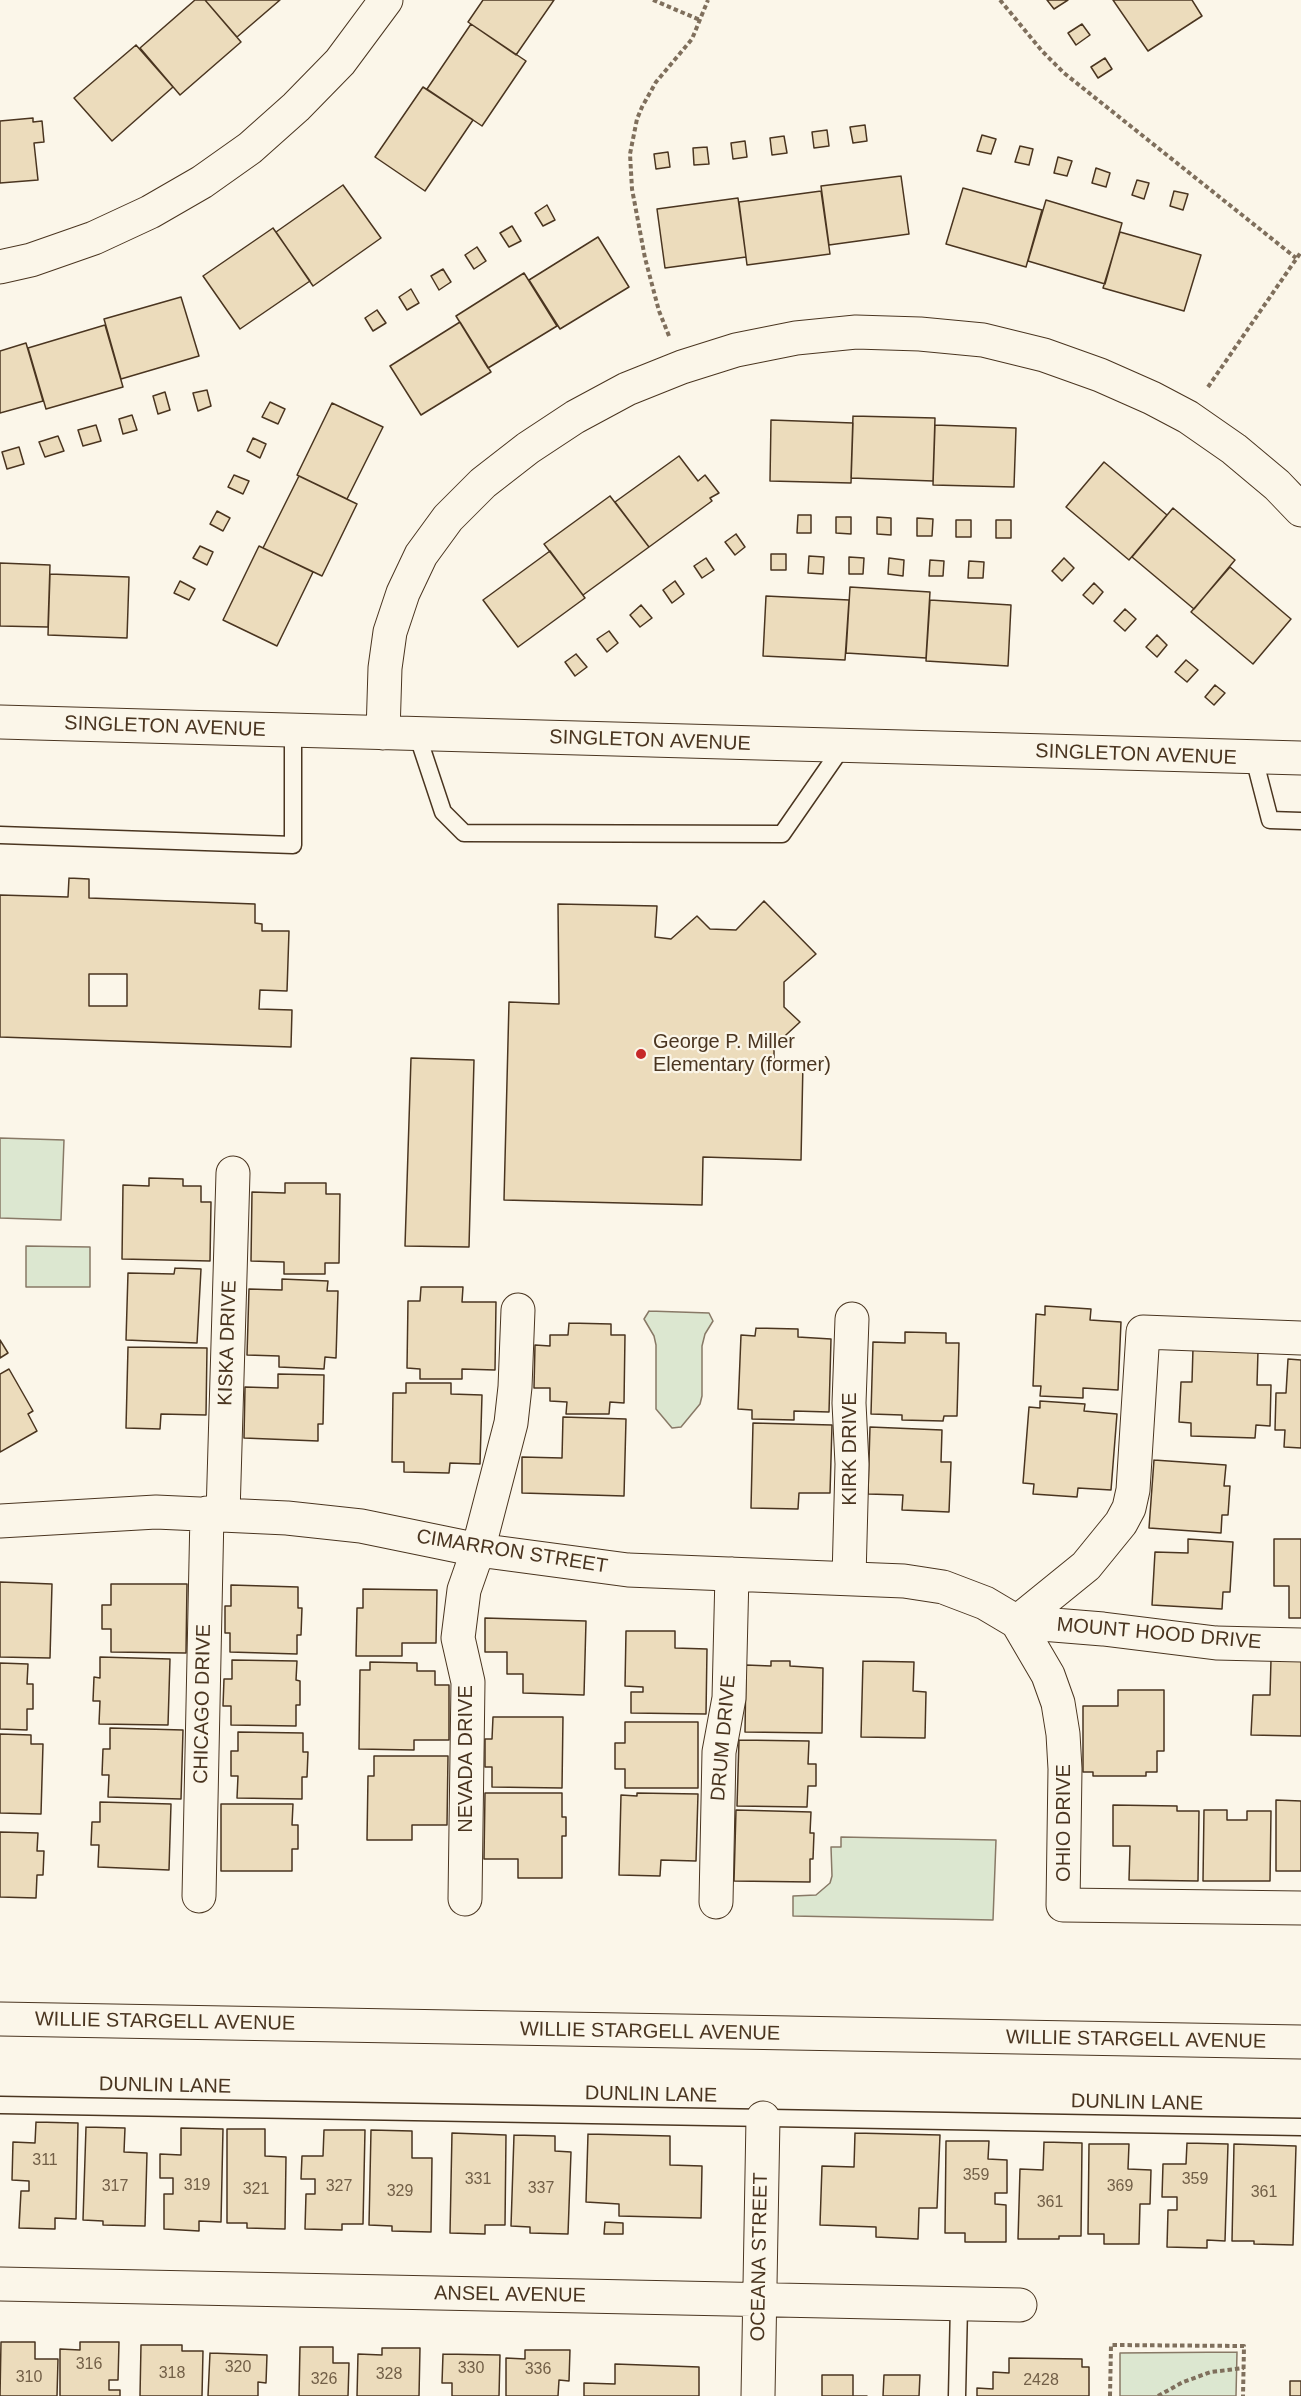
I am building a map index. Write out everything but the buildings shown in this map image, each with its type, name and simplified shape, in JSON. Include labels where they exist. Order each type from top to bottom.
[{"type":"street","points":[[0,267],[31,260],[94,238],[150,212],[202,182],[250,148],[296,107],[340,63],[386,0]]},
{"type":"street","points":[[383,733],[385,668],[390,632],[403,593],[421,555],[448,518],[483,483],[528,448],[575,417],[627,389],[736,350],[796,338],[856,332],[983,340],[1044,355],[1100,375],[1188,417],[1234,449],[1277,485],[1301,510]]},
{"type":"street","name":"SINGLETON AVENUE","points":[[0,722],[1301,758]]},
{"type":"street","name":"KISKA DRIVE","points":[[215,1514],[233,1173]]},
{"type":"street","name":"NEVADA DRIVE","points":[[465,1899],[468,1682],[458,1638],[464,1590],[478,1550],[511,1423],[518,1310]]},
{"type":"street","name":"KIRK DRIVE","points":[[849,1578],[852,1464],[849,1403],[852,1319]]},
{"type":"street","points":[[1017,1622],[1086,1566],[1129,1508],[1133,1490],[1143,1332],[1301,1338]]},
{"type":"street","name":"CIMARRON STREET","points":[[0,1521],[107,1513],[215,1514],[287,1518],[361,1526],[478,1550],[628,1570],[904,1581],[944,1587],[985,1603],[1017,1622]]},
{"type":"street","name":"CHICAGO DRIVE","points":[[199,1896],[215,1514]]},
{"type":"street","name":"DRUM DRIVE","points":[[716,1902],[718,1752],[729,1698],[732,1574]]},
{"type":"street","name":"MOUNT HOOD DRIVE","points":[[1017,1622],[1103,1629],[1216,1644],[1301,1645]]},
{"type":"street","name":"OHIO DRIVE","points":[[1017,1622],[1048,1675],[1058,1703],[1065,1768],[1063,1905],[1301,1908]]},
{"type":"street","name":"WILLIE STARGELL AVENUE","points":[[0,2019],[1301,2042]]},
{"type":"street","name":"OCEANA STREET","points":[[758,2396],[763,2118]]},
{"type":"street","name":"ANSEL AVENUE","points":[[0,2284],[1020,2305]]},
{"type":"lane","points":[[0,835],[293,845],[293,730]]},
{"type":"lane","points":[[417,734],[443,812],[464,833],[782,834],[843,746]]},
{"type":"lane","points":[[1254,758],[1270,820],[1301,822]]},
{"type":"lane","name":"DUNLIN LANE","points":[[0,2104],[1301,2127]]},
{"type":"lane","points":[[957,2396],[959,2305]]},
{"type":"path","points":[[653,0],[700,20]]},
{"type":"path","points":[[682,368],[659,311],[645,258],[632,189],[630,154],[637,119],[649,95],[656,82],[692,39],[708,0]]},
{"type":"path","points":[[1000,0],[1042,51],[1064,73],[1296,258]]},
{"type":"path","points":[[1188,417],[1301,252]]},
{"type":"path","points":[[1110,2396],[1111,2345],[1244,2346],[1243,2396]]},
{"type":"path","points":[[1158,2396],[1183,2382],[1202,2375],[1244,2368]]},
{"type":"green space","points":[[0,1138],[64,1140],[61,1220],[0,1218]]},
{"type":"green space","points":[[26,1246],[90,1247],[90,1287],[26,1287]]},
{"type":"green space","points":[[649,1311],[709,1313],[713,1321],[705,1334],[702,1346],[700,1404],[681,1427],[672,1428],[656,1409],[656,1345],[654,1336],[644,1319]]},
{"type":"green space","points":[[841,1837],[996,1840],[993,1920],[793,1916],[793,1896],[816,1895],[830,1883],[832,1876],[831,1847],[841,1847]]},
{"type":"green space","points":[[1237,2352],[1236,2396],[1120,2396],[1120,2353]]},
{"type":"place","name":"George P. Miller Elementary (former)","points":[[641,1054]]}]
